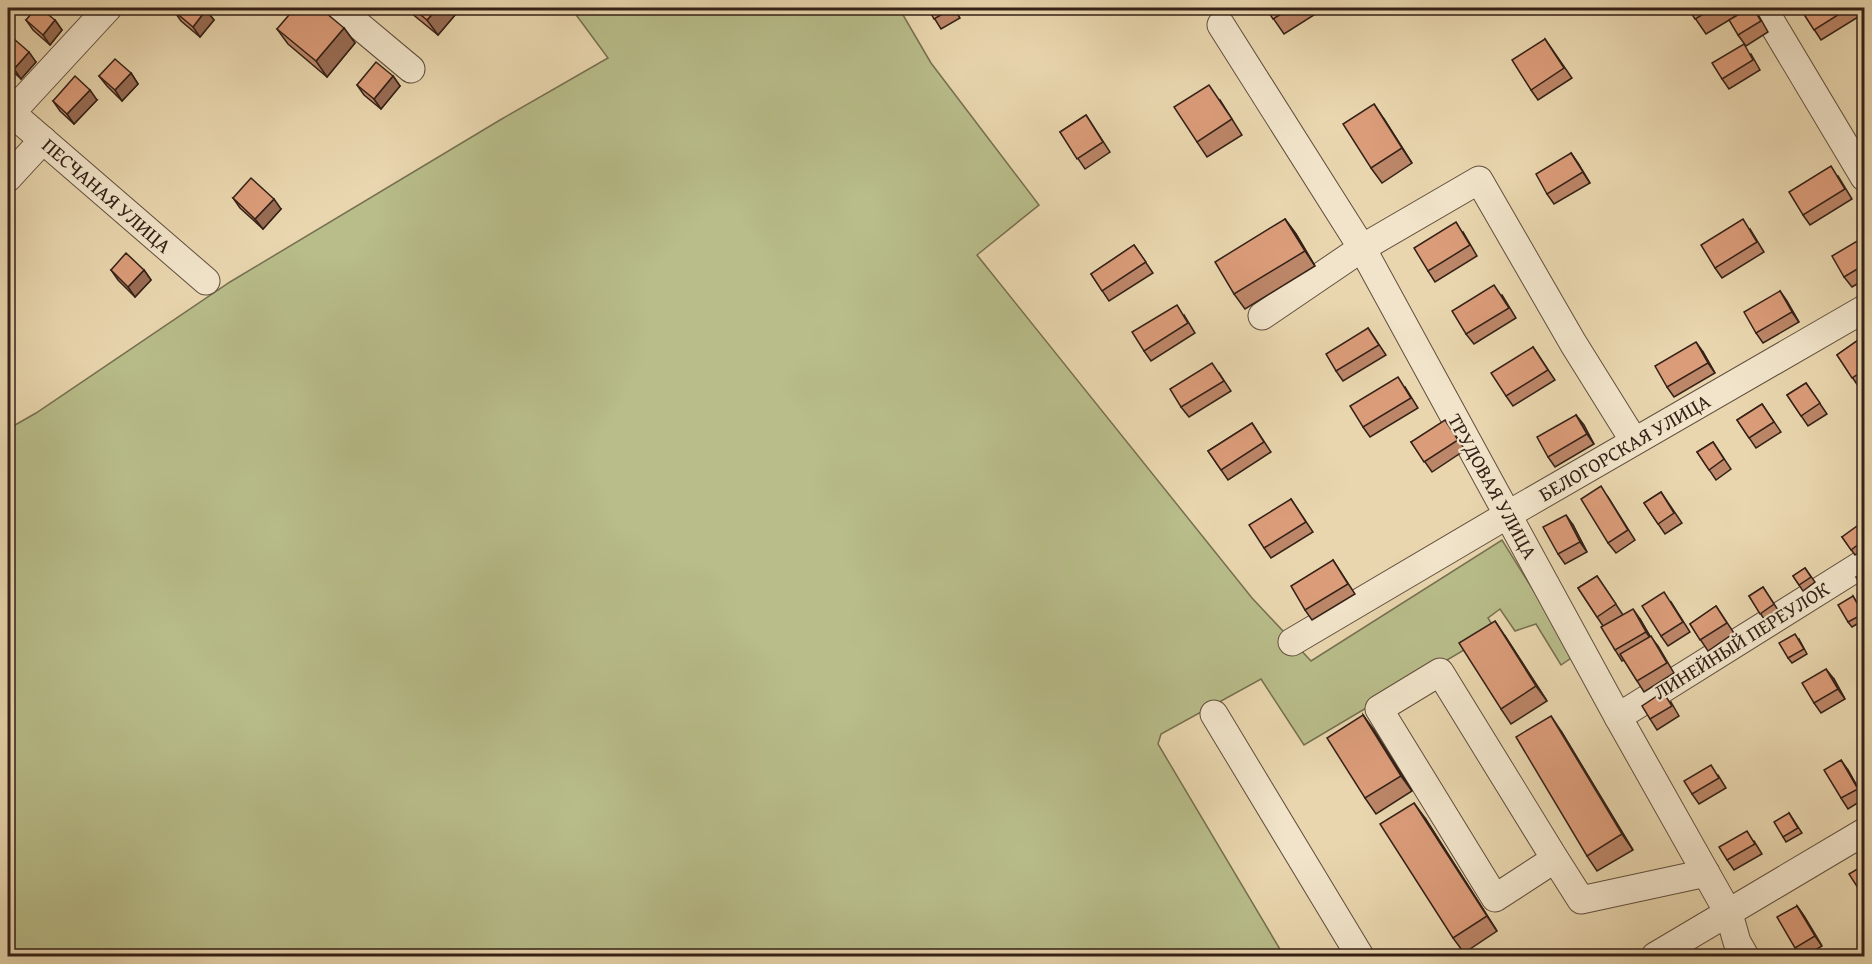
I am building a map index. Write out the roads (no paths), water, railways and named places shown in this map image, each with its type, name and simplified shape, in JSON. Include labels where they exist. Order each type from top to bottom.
[{"type":"street","points":[[9,111],[108,8]]},
{"type":"street","points":[[338,8],[411,69]]},
{"type":"street","points":[[1763,8],[1864,177]]},
{"type":"street","name":"ТРУДОВАЯ УЛИЦА","points":[[1221,26],[1362,248],[1618,717],[1729,914],[1737,942],[1745,957]]},
{"type":"street","name":"ПЕСЧАНАЯ УЛИЦА","points":[[9,111],[206,281]]},
{"type":"street","points":[[8,178],[43,140]]},
{"type":"street","points":[[1262,316],[1362,248],[1479,180],[1573,343],[1634,441]]},
{"type":"street","name":"БЕЛОГОРСКАЯ УЛИЦА","points":[[1292,642],[1864,309]]},
{"type":"street","name":"ЛИНЕЙНЫЙ ПЕРЕУЛОК","points":[[1618,717],[1864,563]]},
{"type":"street","points":[[1555,859],[1495,898],[1379,709],[1440,672],[1581,900],[1706,873]]},
{"type":"street","points":[[1214,714],[1360,957]]},
{"type":"street","points":[[1654,957],[1864,832]]}]
